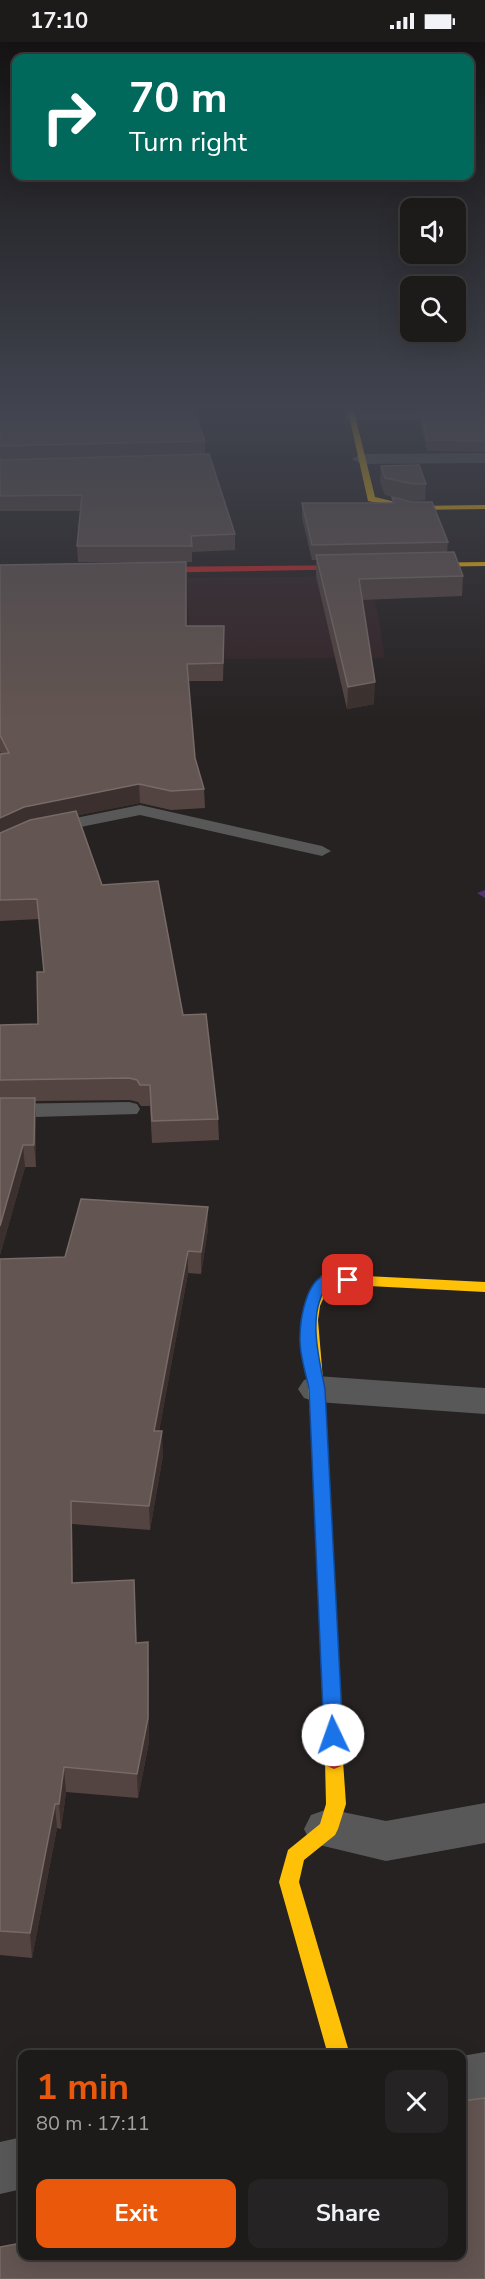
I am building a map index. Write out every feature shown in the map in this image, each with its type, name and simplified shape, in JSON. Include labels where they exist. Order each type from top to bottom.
[{"type":"street","points":[[403,566],[485,564]]},
{"type":"street","points":[[131,570],[379,566]]},
{"type":"street","points":[[338,2050],[289,1881],[296,1856],[327,1828],[336,1804],[317,1389],[307,1338],[315,1290],[326,1279],[485,1287]]},
{"type":"street","points":[[317,1389],[485,1401]]},
{"type":"street","points":[[327,1828],[386,1841],[449,1832],[485,1823]]},
{"type":"street","points":[[466,2080],[485,2077]]},
{"type":"street","points":[[0,2168],[18,2164]]},
{"type":"lane","points":[[0,846],[26,833],[140,810],[322,851]]},
{"type":"lane","points":[[0,1111],[129,1109]]},
{"type":"shaded area","points":[[371,576],[385,658],[190,659],[187,578]]},
{"type":"building","points":[[80,511],[228,511],[235,534],[191,536],[192,546],[77,546]]},
{"type":"building","points":[[304,511],[436,511],[448,542],[312,545]]},
{"type":"building","points":[[454,552],[463,576],[359,579],[375,682],[348,687],[316,555]]},
{"type":"building","points":[[186,562],[186,626],[224,626],[223,663],[187,664],[195,758],[204,789],[171,791],[139,784],[24,807],[0,818],[0,754],[9,753],[0,735],[0,565]]},
{"type":"building","points":[[76,811],[102,885],[158,881],[183,1015],[206,1014],[218,1119],[152,1121],[150,1085],[140,1085],[137,1080],[129,1078],[0,1080],[0,1025],[38,1024],[37,972],[44,972],[37,899],[0,900],[0,833],[30,820]]},
{"type":"building","points":[[0,1098],[35,1098],[34,1145],[23,1145],[0,1226]]},
{"type":"building","points":[[81,1199],[208,1207],[201,1252],[188,1251],[154,1431],[162,1431],[149,1506],[71,1501],[72,1583],[134,1580],[136,1643],[148,1642],[148,1718],[137,1774],[64,1767],[59,1804],[55,1804],[30,1933],[0,1931],[0,1259],[65,1257]]},
{"type":"building","points":[[485,2098],[485,2279],[0,2279],[0,2247],[18,2244],[18,2260],[466,2260],[466,2100]]},
{"type":"traffic: slow","points":[[415,565],[485,564]]},
{"type":"traffic: slow","points":[[319,1428],[310,1334],[313,1306],[326,1279],[485,1287]]},
{"type":"traffic: slow","points":[[334,1761],[336,1804],[328,1829],[295,1856],[289,1882],[338,2050]]},
{"type":"traffic: jam","points":[[142,570],[360,567]]},
{"type":"traffic: jam","points":[[319,1428],[334,1761]]},
{"type":"route","points":[[333,1735],[317,1389],[307,1338],[315,1290],[326,1279],[348,1280]]}]
